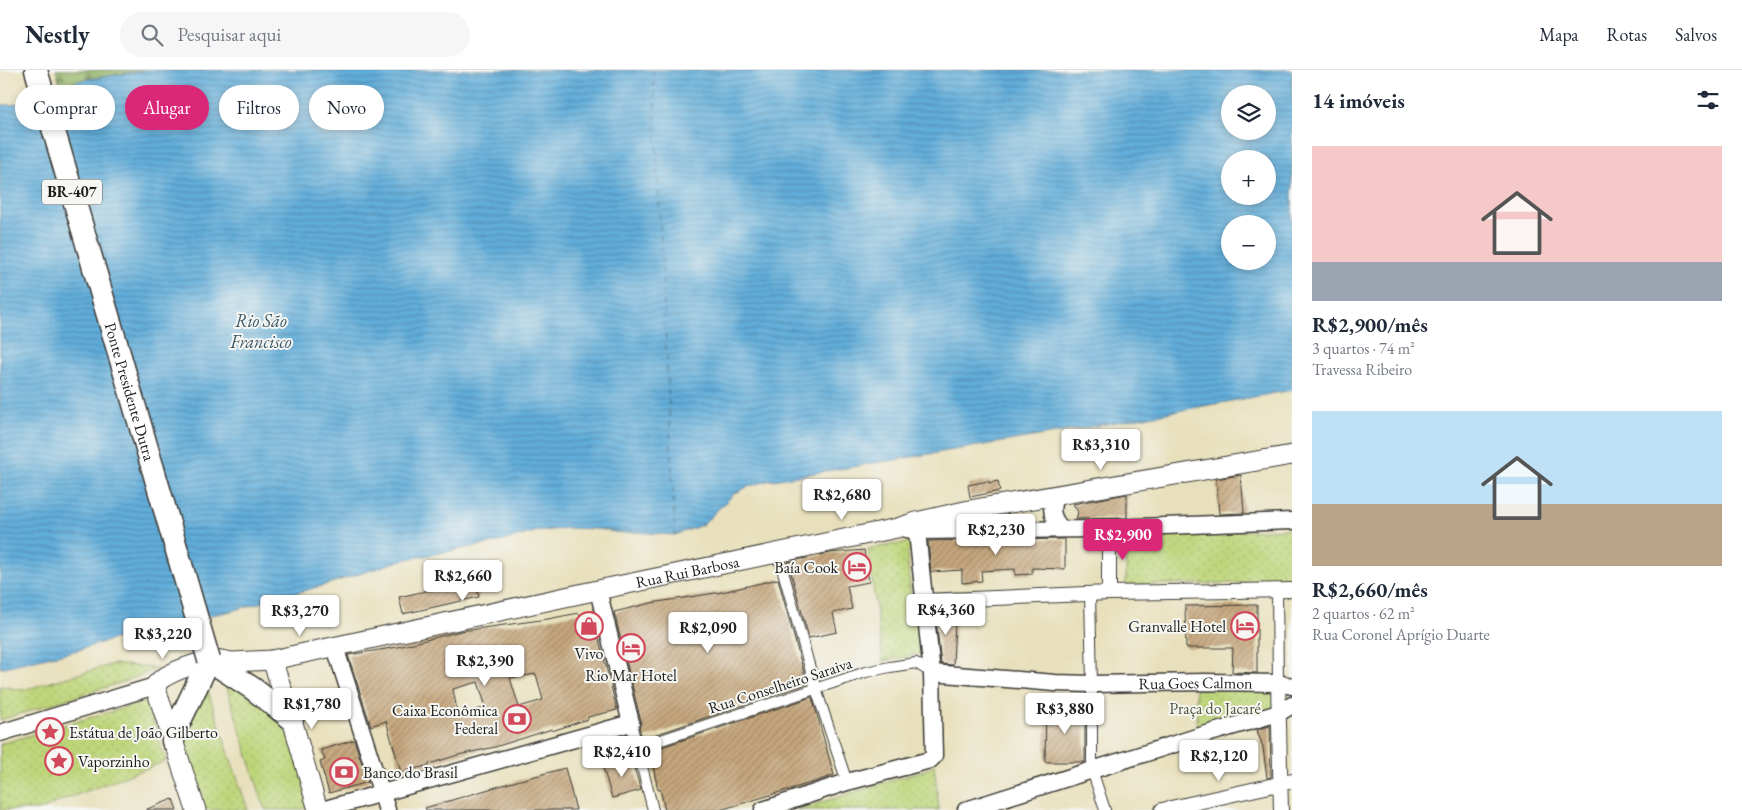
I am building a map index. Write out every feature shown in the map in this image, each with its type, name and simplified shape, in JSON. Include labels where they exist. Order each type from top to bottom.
[{"type":"highway","name":"Ponte Presidente Dutra","points":[[36,70],[108,315],[125,335],[160,448],[153,469],[213,659]]},
{"type":"highway","points":[[174,736],[213,659],[284,712]]},
{"type":"main road","name":"Rua Rui Barbosa","points":[[213,659],[232,662],[272,660],[598,590],[778,555],[897,528],[916,526],[969,510],[1292,454]]},
{"type":"main road","points":[[196,810],[174,736],[156,689],[162,678],[213,659]]},
{"type":"main road","points":[[272,660],[284,712],[318,810]]},
{"type":"street","points":[[1056,496],[1052,506],[1052,514],[1054,520],[1062,529]]},
{"type":"street","points":[[763,810],[847,782],[930,760],[935,753],[932,673],[916,526],[1109,529],[1292,521]]},
{"type":"street","points":[[1109,529],[1109,593]]},
{"type":"street","points":[[778,555],[816,690],[847,782]]},
{"type":"street","points":[[598,590],[653,810]]},
{"type":"street","points":[[1277,590],[1285,685],[1287,781],[1281,810]]},
{"type":"street","points":[[924,601],[1109,593],[1292,590]]},
{"type":"street","points":[[1090,594],[1092,770],[1105,810]]},
{"type":"street","points":[[334,647],[387,810]]},
{"type":"street","name":"Rua Conselheiro Saraiva","points":[[637,748],[866,672],[916,663],[932,673]]},
{"type":"street","name":"Rua Goes Calmon","points":[[932,673],[1055,683],[1205,682],[1285,685]]},
{"type":"street","points":[[0,734],[156,689]]},
{"type":"street","points":[[966,810],[1285,709]]},
{"type":"street","points":[[322,810],[631,722]]},
{"type":"street","points":[[1162,810],[1287,781]]},
{"type":"green space","points":[[56,70],[148,70],[81,80],[60,85]]},
{"type":"green space","points":[[1292,529],[1292,582],[1126,585],[1126,534]]},
{"type":"green space","points":[[911,542],[912,549],[907,553],[911,600],[915,608],[920,654],[883,661],[868,549]]},
{"type":"green space","points":[[113,664],[157,668],[129,680],[0,720],[0,686],[23,690]]},
{"type":"green space","points":[[223,676],[286,719],[313,806],[298,810],[265,810]]},
{"type":"green space","points":[[204,680],[248,810],[205,810],[183,741]]},
{"type":"green space","name":"Praça do Jacaré","points":[[1275,688],[1276,707],[1198,731],[1195,689]]},
{"type":"green space","points":[[147,701],[166,761],[41,810],[0,810],[0,744]]},
{"type":"green space","points":[[934,764],[939,810],[797,810],[928,769]]},
{"type":"water","name":"Rio São Francisco","points":[[148,70],[1292,70],[1292,390],[1062,432],[767,481],[747,487],[734,494],[702,525],[675,535],[636,532],[620,533],[598,529],[567,528],[534,532],[499,542],[402,560],[325,585],[231,611],[154,627],[78,650],[0,668],[0,105],[15,104],[15,130],[115,130],[115,85],[67,85],[81,80]]},
{"type":"building","points":[[1241,475],[1244,513],[1219,514],[1216,479]]},
{"type":"building","points":[[988,481],[989,483],[998,481],[1000,491],[970,497],[968,485]]},
{"type":"building","points":[[1127,494],[1127,518],[1076,519],[1078,512],[1073,504]]},
{"type":"building","points":[[1065,539],[1065,569],[1032,568],[1032,574],[1015,575],[1015,569],[981,571],[982,581],[962,583],[962,570],[931,572],[928,541]]},
{"type":"building","points":[[864,550],[869,582],[847,586],[852,609],[833,613],[837,632],[809,638],[788,562],[830,553]]},
{"type":"building","points":[[778,579],[807,684],[642,739],[639,728],[641,721],[614,612],[651,603],[722,592]]},
{"type":"building","points":[[475,580],[479,597],[403,614],[399,597]]},
{"type":"building","points":[[1257,605],[1257,673],[1232,672],[1233,648],[1186,648],[1185,606]]},
{"type":"building","points":[[935,609],[949,609],[948,620],[955,620],[953,665],[941,664]]},
{"type":"building","points":[[579,613],[580,616],[588,614],[593,616],[617,710],[588,717],[588,719],[552,731],[552,729],[495,747],[458,755],[430,765],[401,772],[386,721],[371,726],[348,655],[398,647],[461,631]],"holes":[[[536,674],[543,700],[519,707],[510,678]],[[478,682],[486,707],[458,716],[453,689]]]},
{"type":"building","points":[[812,697],[834,775],[720,810],[665,810],[660,789],[658,790],[650,751]]},
{"type":"building","points":[[1046,707],[1085,707],[1085,762],[1045,762]]},
{"type":"building","points":[[1270,726],[1271,777],[1267,778],[1263,747],[1257,730]]},
{"type":"building","name":"Banco do Brasil","points":[[354,740],[368,782],[329,793],[320,762],[325,760],[321,750]]},
{"type":"building","points":[[631,758],[641,790],[612,798],[603,767]]},
{"type":"building","points":[[565,768],[576,810],[426,810],[425,808],[513,782]]},
{"type":"building","points":[[173,799],[177,810],[147,810],[147,809]]},
{"type":"ferry route","points":[[653,70],[675,535]]},
{"type":"place","name":"Baía Cook","points":[[857,567]]},
{"type":"place","name":"Vivo","points":[[589,626]]},
{"type":"place","name":"Granvalle Hotel","points":[[1245,626]]},
{"type":"place","name":"Rio Mar Hotel","points":[[631,648]]},
{"type":"place","name":"Caixa Econômica Federal","points":[[517,719]]},
{"type":"place","name":"Estátua de João Gilberto","points":[[50,732]]},
{"type":"place","name":"Vaporzinho","points":[[59,761]]},
{"type":"place","name":"Banco do Brasil","points":[[344,772]]}]
